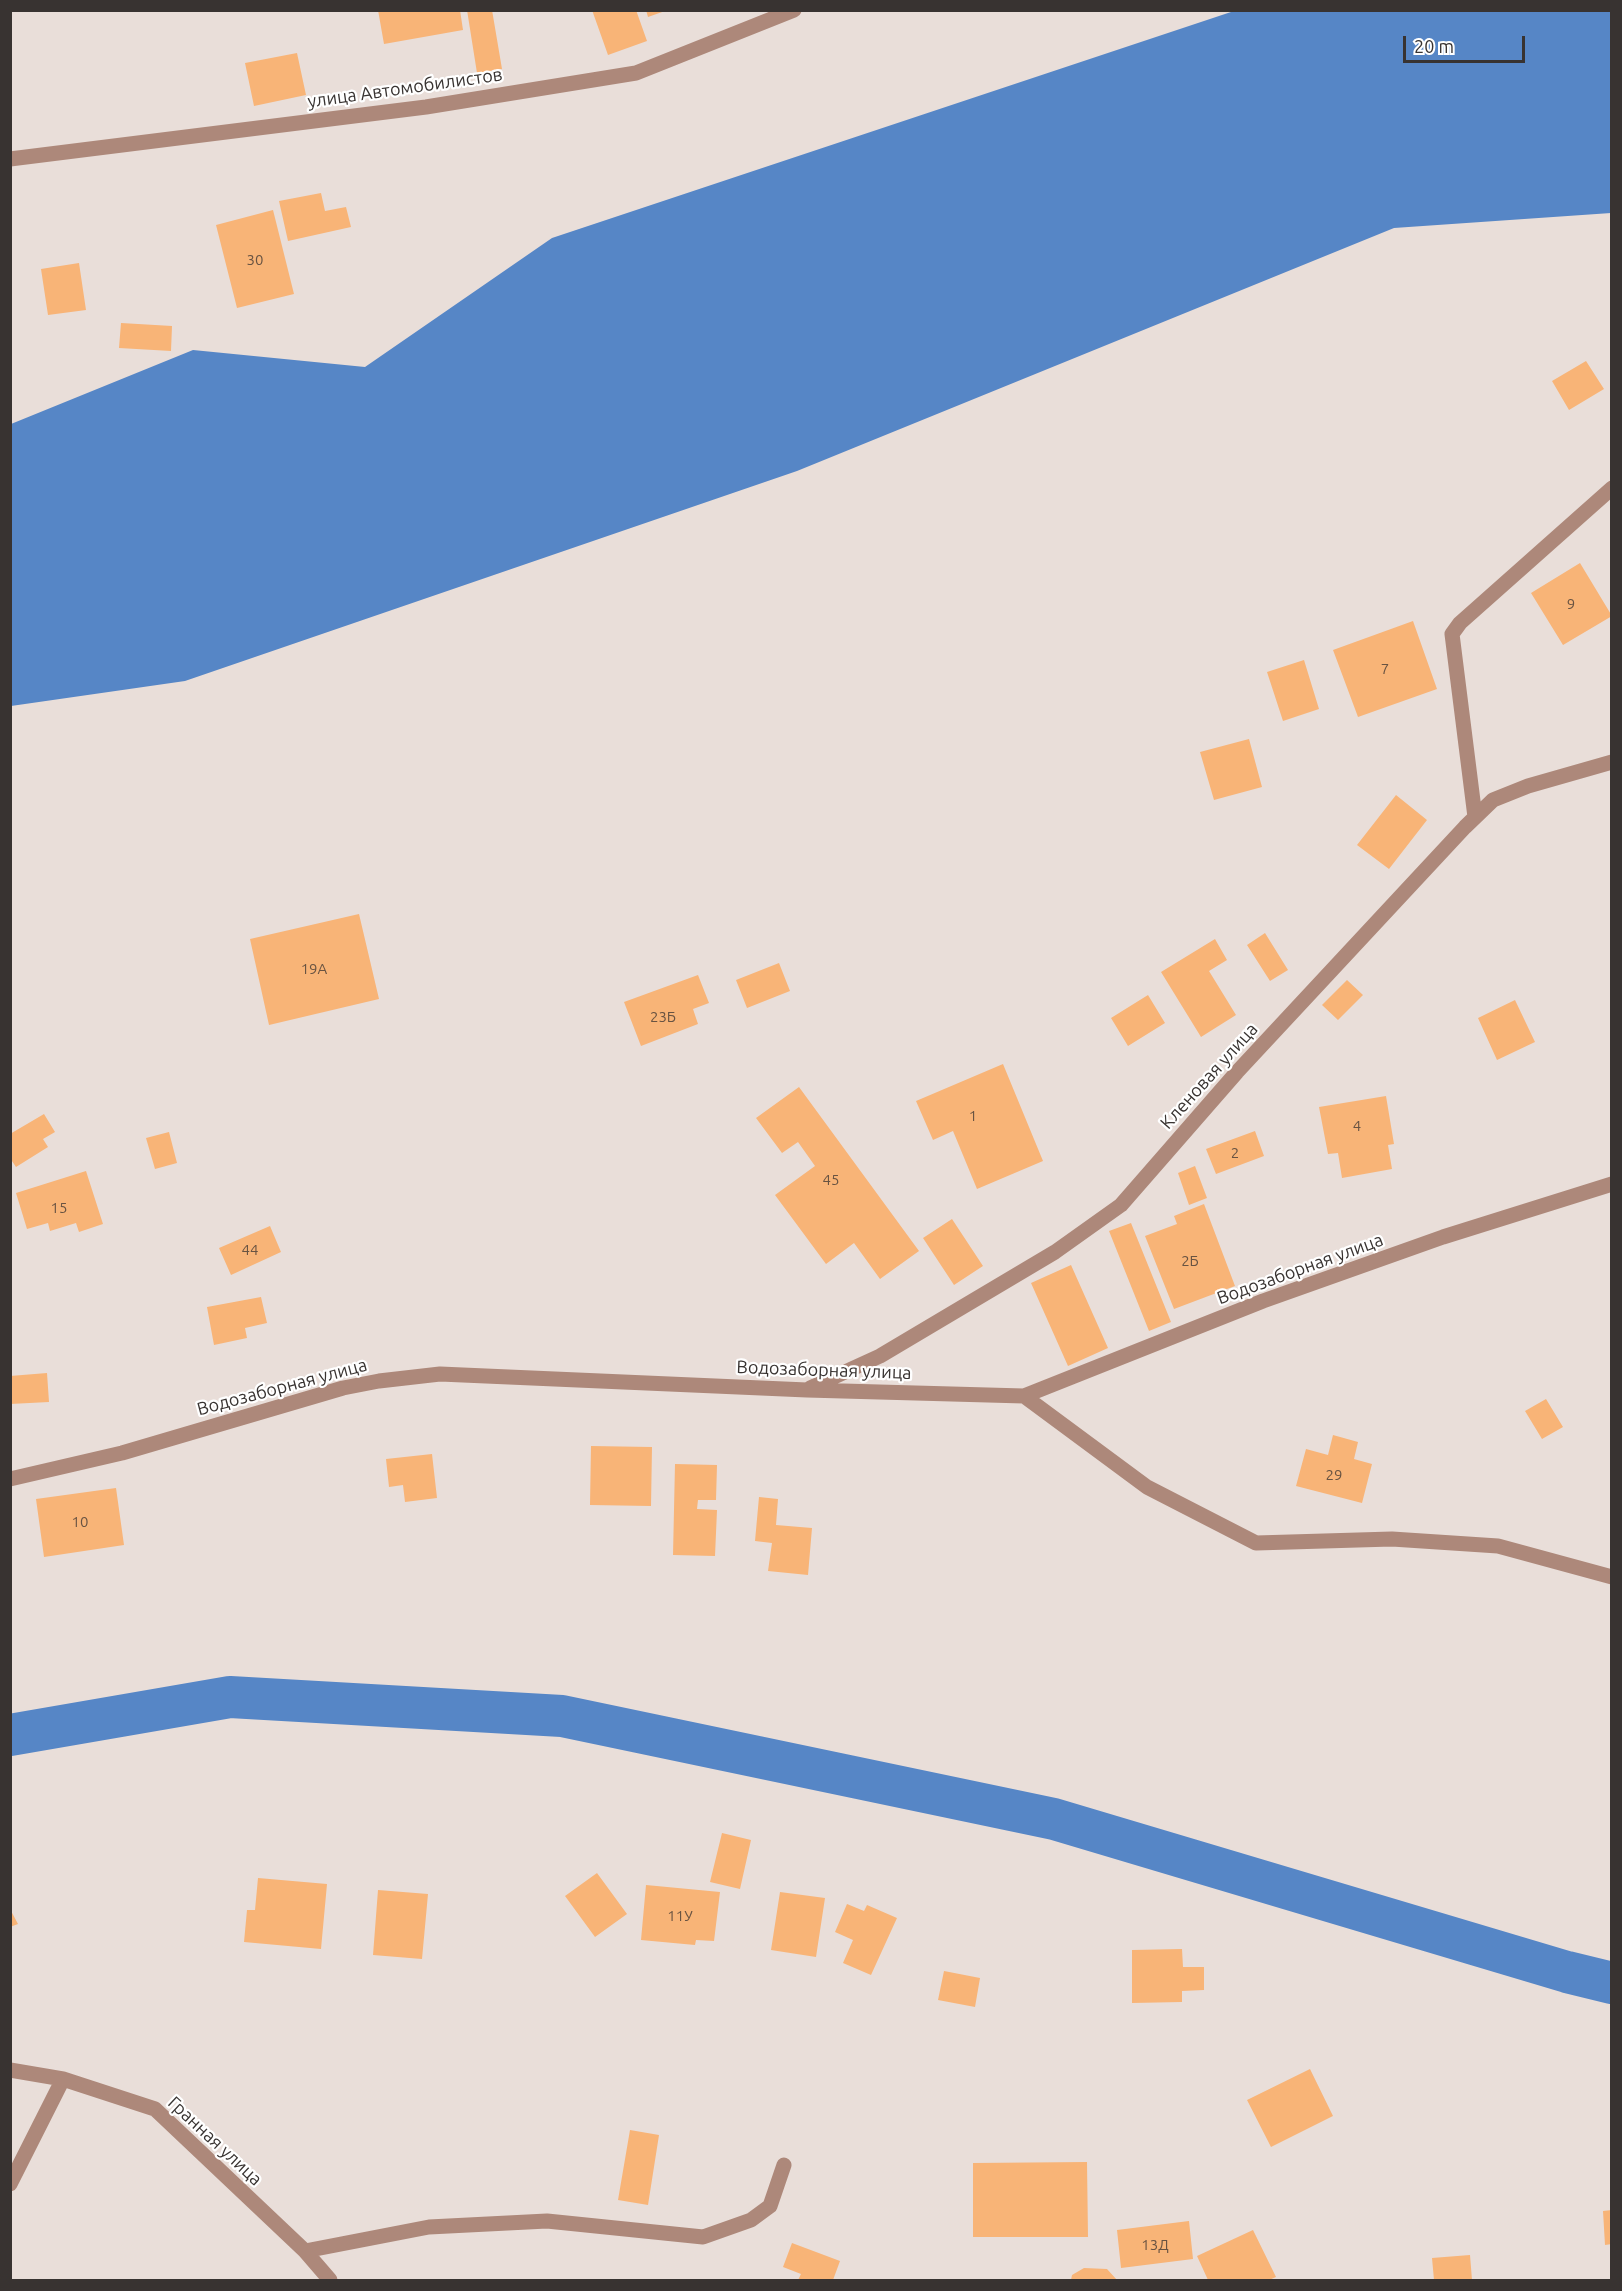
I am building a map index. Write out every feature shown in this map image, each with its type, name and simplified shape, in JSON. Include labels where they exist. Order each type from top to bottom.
[{"type":"street","name":"улица Автомобилистов","points":[[10,159],[426,107],[636,73],[794,10]]},
{"type":"street","points":[[1475,817],[1452,634],[1460,623],[1611,488]]},
{"type":"street","name":"Кленовая улица","points":[[807,1390],[880,1356],[1055,1252],[1121,1205],[1237,1072],[1493,800],[1528,786],[1611,762]]},
{"type":"street","name":"Водозаборная улица","points":[[10,1479],[122,1453],[351,1387],[379,1381],[440,1374],[807,1390],[1024,1396],[1263,1301],[1443,1237],[1611,1184]]},
{"type":"street","points":[[1024,1396],[1147,1487],[1256,1543],[1392,1539],[1488,1545],[1611,1577]]},
{"type":"street","name":"Гранная улица","points":[[10,2070],[63,2079],[155,2109],[305,2251],[330,2280]]},
{"type":"street","points":[[10,2184],[63,2079]]},
{"type":"street","points":[[305,2251],[429,2227],[547,2221],[703,2237],[751,2220],[770,2206],[784,2165]]},
{"type":"water","points":[[1237,10],[1611,11],[1611,213],[1394,228],[797,471],[185,681],[11,706],[11,424],[193,350],[365,367],[552,238]]},
{"type":"building","points":[[378,10],[460,10],[463,30],[384,44]]},
{"type":"building","points":[[467,10],[492,10],[502,69],[477,73]]},
{"type":"building","points":[[592,10],[636,10],[647,41],[608,55]]},
{"type":"building","points":[[646,10],[665,10],[665,11],[648,17]]},
{"type":"building","points":[[297,53],[306,95],[254,106],[245,63]]},
{"type":"building","points":[[321,193],[325,211],[346,207],[351,227],[288,241],[279,201]]},
{"type":"building","points":[[273,210],[294,294],[237,308],[216,225]]},
{"type":"building","points":[[79,263],[86,310],[48,315],[41,269]]},
{"type":"building","points":[[121,323],[172,326],[171,351],[119,348]]},
{"type":"building","points":[[1586,361],[1604,389],[1569,410],[1552,381]]},
{"type":"building","points":[[1580,563],[1612,616],[1563,645],[1531,593]]},
{"type":"building","points":[[1413,621],[1437,689],[1358,717],[1333,650]]},
{"type":"building","points":[[1304,660],[1319,709],[1283,721],[1267,672]]},
{"type":"building","points":[[1249,739],[1262,787],[1214,800],[1200,752]]},
{"type":"building","points":[[1396,795],[1427,820],[1389,869],[1357,845]]},
{"type":"building","points":[[359,914],[379,999],[269,1025],[250,939]]},
{"type":"building","points":[[1265,933],[1288,970],[1270,981],[1247,945]]},
{"type":"building","points":[[1215,939],[1227,960],[1209,971],[1236,1015],[1201,1037],[1161,972]]},
{"type":"building","points":[[779,963],[790,991],[747,1008],[736,980]]},
{"type":"building","points":[[698,975],[709,1003],[693,1009],[698,1024],[641,1046],[624,1002]]},
{"type":"building","points":[[1347,980],[1363,995],[1338,1020],[1322,1005]]},
{"type":"building","points":[[1148,995],[1165,1023],[1128,1046],[1111,1018]]},
{"type":"building","points":[[1515,1000],[1535,1042],[1497,1060],[1478,1018]]},
{"type":"building","points":[[1003,1064],[1043,1161],[977,1189],[953,1131],[933,1140],[916,1101]]},
{"type":"building","points":[[799,1087],[919,1251],[880,1279],[854,1243],[826,1264],[775,1195],[815,1166],[798,1142],[782,1153],[756,1118]]},
{"type":"building","points":[[1386,1096],[1394,1144],[1388,1145],[1392,1169],[1342,1178],[1338,1153],[1328,1154],[1319,1107]]},
{"type":"building","points":[[44,1114],[55,1132],[43,1139],[48,1147],[16,1167],[10,1158],[10,1134]]},
{"type":"building","points":[[1255,1131],[1264,1156],[1216,1174],[1206,1149]]},
{"type":"building","points":[[169,1132],[177,1163],[155,1169],[146,1138]]},
{"type":"building","points":[[1195,1166],[1207,1198],[1189,1205],[1178,1173]]},
{"type":"building","points":[[86,1171],[103,1224],[79,1232],[76,1223],[50,1231],[48,1223],[27,1229],[16,1193]]},
{"type":"building","points":[[1204,1204],[1235,1286],[1174,1309],[1145,1236],[1177,1224],[1174,1216]]},
{"type":"building","points":[[952,1219],[983,1266],[954,1285],[923,1238]]},
{"type":"building","points":[[1131,1223],[1171,1322],[1149,1331],[1109,1231]]},
{"type":"building","points":[[270,1226],[281,1252],[231,1275],[219,1248]]},
{"type":"building","points":[[1071,1265],[1108,1348],[1068,1366],[1031,1283]]},
{"type":"building","points":[[261,1297],[267,1323],[245,1328],[247,1338],[214,1345],[207,1307]]},
{"type":"building","points":[[47,1373],[49,1402],[10,1404],[10,1376]]},
{"type":"building","points":[[1546,1399],[1563,1427],[1542,1439],[1525,1411]]},
{"type":"building","points":[[1333,1435],[1358,1442],[1354,1459],[1372,1464],[1362,1503],[1296,1486],[1306,1449],[1328,1455]]},
{"type":"building","points":[[591,1446],[652,1447],[651,1506],[590,1505]]},
{"type":"building","points":[[432,1454],[437,1498],[405,1502],[403,1485],[389,1487],[386,1459]]},
{"type":"building","points":[[675,1464],[717,1465],[716,1500],[698,1500],[697,1509],[717,1510],[715,1556],[673,1555]]},
{"type":"building","points":[[116,1488],[124,1545],[44,1557],[36,1499]]},
{"type":"building","points":[[759,1497],[778,1499],[776,1525],[812,1528],[808,1575],[768,1571],[772,1543],[755,1541]]},
{"type":"building","points":[[722,1833],[751,1840],[740,1889],[710,1882]]},
{"type":"building","points":[[597,1873],[627,1914],[595,1937],[565,1896]]},
{"type":"building","points":[[258,1878],[327,1884],[321,1949],[244,1942],[247,1910],[255,1910]]},
{"type":"building","points":[[646,1885],[720,1892],[714,1941],[696,1940],[695,1945],[641,1940]]},
{"type":"building","points":[[378,1890],[428,1894],[422,1959],[373,1955]]},
{"type":"building","points":[[780,1892],[825,1898],[816,1957],[771,1950]]},
{"type":"building","points":[[847,1904],[864,1911],[867,1905],[897,1918],[871,1975],[843,1963],[853,1940],[835,1932]]},
{"type":"building","points":[[10,1909],[18,1924],[10,1927]]},
{"type":"building","points":[[1182,1949],[1183,1967],[1204,1967],[1204,1990],[1182,1991],[1182,2002],[1132,2003],[1132,1950]]},
{"type":"building","points":[[944,1971],[980,1978],[975,2007],[938,2000]]},
{"type":"building","points":[[1310,2069],[1333,2116],[1271,2147],[1247,2100]]},
{"type":"building","points":[[630,2130],[659,2135],[648,2205],[618,2200]]},
{"type":"building","points":[[1087,2162],[1088,2237],[973,2237],[973,2163]]},
{"type":"building","points":[[1612,2210],[1612,2244],[1605,2245],[1603,2211]]},
{"type":"building","points":[[1189,2221],[1193,2259],[1121,2268],[1117,2230]]},
{"type":"building","points":[[1253,2230],[1276,2277],[1269,2280],[1208,2280],[1197,2256]]},
{"type":"building","points":[[792,2243],[840,2261],[833,2280],[798,2280],[801,2274],[783,2267]]},
{"type":"building","points":[[1470,2255],[1472,2280],[1434,2280],[1432,2258]]},
{"type":"building","points":[[1084,2268],[1107,2269],[1117,2280],[1071,2280],[1072,2275]]},
{"type":"waterway","points":[[10,1735],[230,1697],[562,1716],[1054,1819],[1567,1972],[1612,1983]]}]
